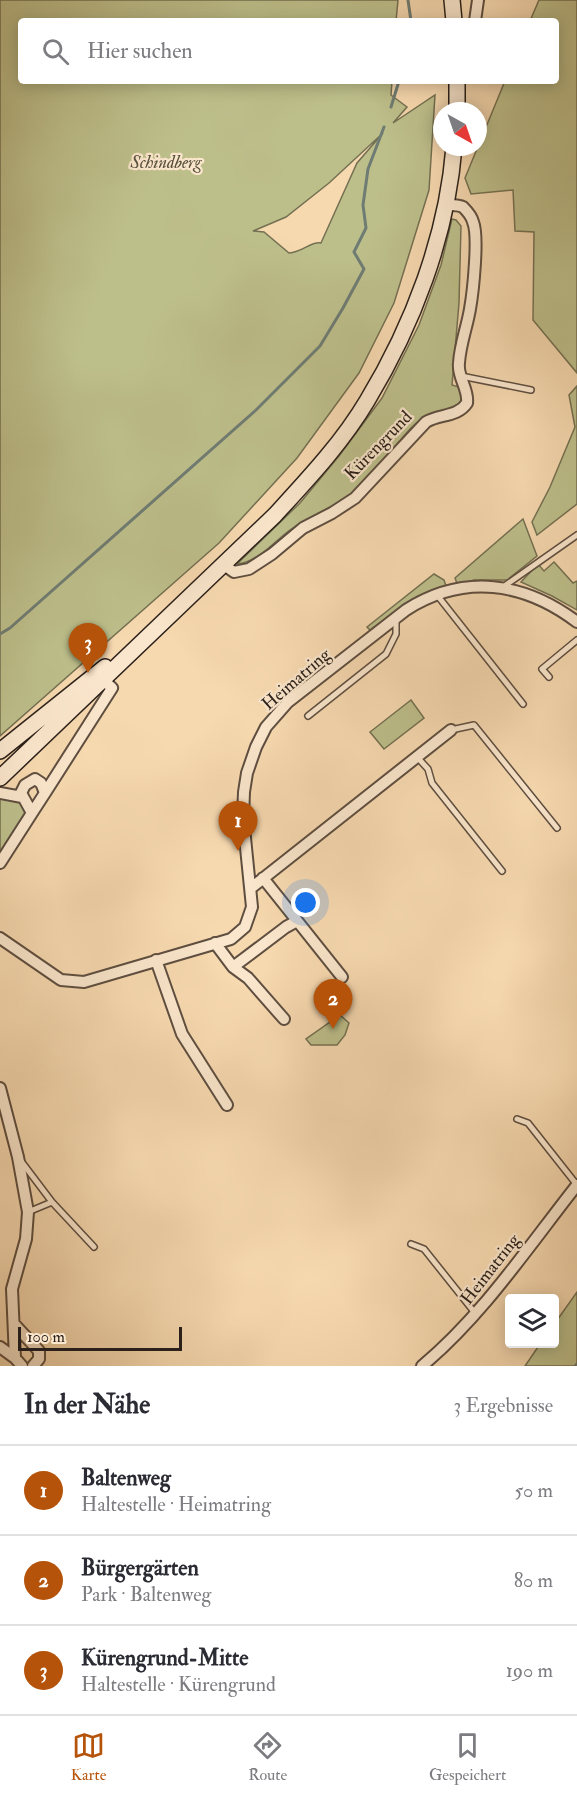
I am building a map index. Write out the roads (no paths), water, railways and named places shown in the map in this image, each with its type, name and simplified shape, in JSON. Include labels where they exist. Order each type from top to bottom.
[{"type":"main road","points":[[452,0],[454,18]]},
{"type":"main road","points":[[457,84],[457,102]]},
{"type":"main road","name":"Kürengrund","points":[[0,778],[100,677],[166,619],[275,515],[347,430],[367,402],[397,347],[419,296],[445,205],[453,156]]},
{"type":"main road","name":"Kürengrund","points":[[0,751],[100,677]]},
{"type":"street","points":[[475,18],[478,0]]},
{"type":"street","name":"Kürengrund","points":[[224,565],[234,572],[249,568],[272,554],[303,528],[355,498],[426,422],[434,417],[455,413],[464,408],[468,397],[460,376],[459,363],[474,285],[475,229],[472,219],[464,209],[456,205],[445,205]]},
{"type":"street","name":"Heimatring","points":[[0,938],[61,980],[84,982],[231,939],[245,927],[252,907],[243,818],[247,773],[266,727],[288,702],[396,617],[415,605],[438,595],[479,586],[503,587],[537,598],[561,610],[577,622]]},
{"type":"street","points":[[0,863],[112,687],[100,677]]},
{"type":"street","points":[[250,888],[451,730]]},
{"type":"street","points":[[32,813],[21,793],[25,785],[34,779],[41,783],[45,793]]},
{"type":"street","points":[[0,793],[22,797]]},
{"type":"street","points":[[263,878],[342,976]]},
{"type":"street","points":[[233,967],[297,921]]},
{"type":"street","points":[[215,943],[233,967],[248,978],[284,1019]]},
{"type":"street","points":[[156,960],[182,1034],[227,1105]]},
{"type":"street","points":[[0,1088],[18,1157],[28,1212],[26,1239],[12,1289],[19,1362]]},
{"type":"street","name":"Heimatring","points":[[422,1366],[448,1344],[476,1314],[577,1185]]},
{"type":"street","points":[[15,1325],[39,1351],[39,1359],[33,1366]]},
{"type":"street","points":[[0,1347],[19,1362]]},
{"type":"lane","points":[[460,376],[531,390]]},
{"type":"lane","points":[[503,587],[577,535]]},
{"type":"lane","points":[[438,595],[523,704]]},
{"type":"lane","points":[[308,716],[386,654],[396,634],[396,617]]},
{"type":"lane","points":[[549,677],[542,669],[577,640]]},
{"type":"lane","points":[[451,730],[474,725],[557,828]]},
{"type":"lane","points":[[417,757],[428,770],[432,783],[502,871]]},
{"type":"lane","points":[[517,1119],[528,1123],[577,1185]]},
{"type":"lane","points":[[18,1157],[52,1202],[94,1247]]},
{"type":"lane","points":[[28,1212],[52,1202]]},
{"type":"lane","points":[[411,1244],[424,1249],[476,1314]]},
{"type":"waterway","points":[[408,0],[411,18]]},
{"type":"waterway","points":[[391,107],[398,84]]},
{"type":"waterway","points":[[0,634],[10,628],[256,410],[320,346],[364,269],[354,252],[366,228],[363,205],[368,169],[384,127]]},
{"type":"place","name":"Kürengrund-Mitte","points":[[88,673]]},
{"type":"place","name":"Baltenweg","points":[[238,851]]},
{"type":"place","name":"Bürgergärten","points":[[333,1029]]},
{"type":"park label","name":"Schindberg","points":[[166,162]]}]
